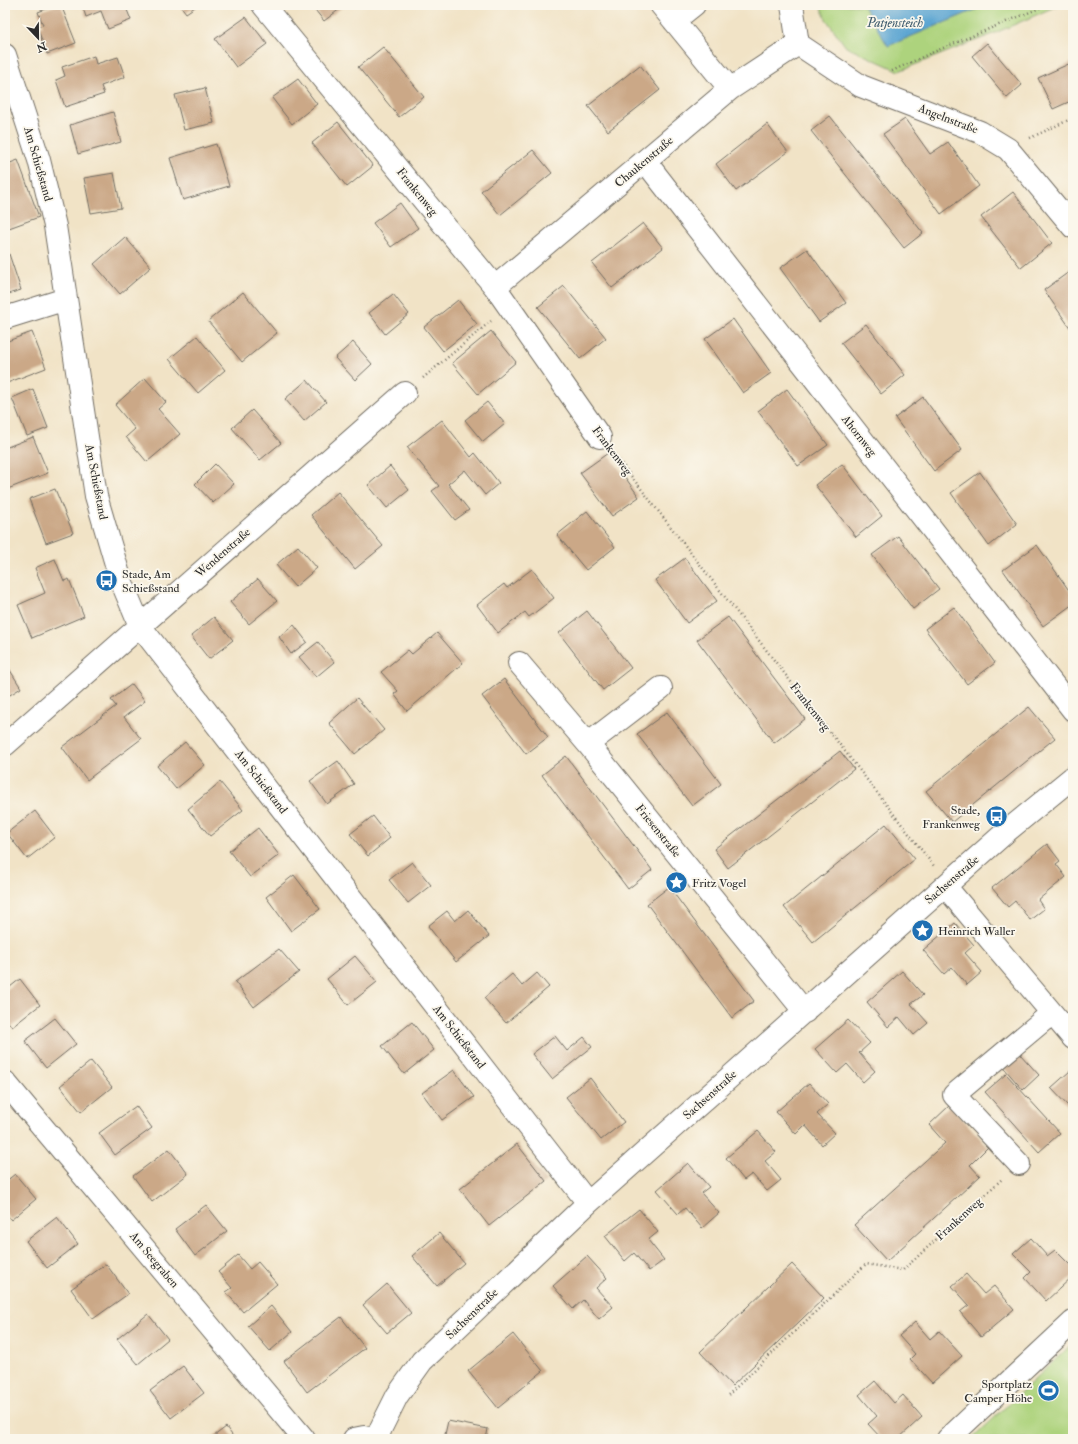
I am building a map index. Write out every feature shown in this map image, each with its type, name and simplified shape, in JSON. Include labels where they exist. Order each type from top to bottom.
[{"type":"street","name":"Frankenweg","points":[[263,5],[495,287],[600,437]]},
{"type":"street","points":[[694,5],[667,13],[730,89]]},
{"type":"street","points":[[792,5],[798,44]]},
{"type":"street","name":"Chaukenstraße","points":[[495,287],[730,89],[798,44]]},
{"type":"street","name":"Angelnstraße","points":[[798,44],[861,86],[980,132],[1008,149],[1073,227]]},
{"type":"street","name":"Am Schießstand","points":[[5,55],[39,160],[55,226],[96,496],[120,578],[140,626],[588,1203]]},
{"type":"street","name":"Ahornweg","points":[[645,161],[1073,710]]},
{"type":"street","points":[[5,318],[66,299]]},
{"type":"street","name":"Wendenstraße","points":[[5,745],[405,392]]},
{"type":"street","name":"Friesenstraße","points":[[519,664],[588,744],[805,1012]]},
{"type":"street","points":[[588,744],[661,688]]},
{"type":"street","name":"Sachsenstraße","points":[[376,1439],[397,1396],[422,1361],[588,1203],[805,1012],[940,890],[1073,777]]},
{"type":"street","points":[[940,890],[1073,1038]]},
{"type":"street","points":[[1019,1164],[954,1095],[1052,1014]]},
{"type":"street","name":"Am Seegraben","points":[[5,1082],[304,1439]]},
{"type":"street","points":[[948,1439],[1073,1322]]},
{"type":"street","points":[[354,1439],[364,1437],[376,1439]]},
{"type":"path","points":[[861,86],[931,53],[1048,5]]},
{"type":"path","points":[[1008,149],[1073,118]]},
{"type":"path","points":[[405,392],[491,320]]},
{"type":"path","name":"Frankenweg","points":[[600,437],[936,868],[921,879],[940,890]]},
{"type":"path","name":"Frankenweg","points":[[728,1395],[866,1264],[903,1270],[1019,1164]]},
{"type":"green space","points":[[820,5],[863,5],[888,45],[987,5],[1059,5],[993,34],[899,71],[846,47],[826,19]]},
{"type":"green space","name":"Sportplatz Camper Höhe","points":[[1073,1343],[1073,1439],[972,1439]]},
{"type":"water","name":"Patjensteich","points":[[863,5],[987,5],[888,46]]},
{"type":"building","points":[[61,5],[76,43],[47,54],[37,27],[43,25],[38,12]]},
{"type":"building","points":[[82,5],[125,5],[131,20],[108,29],[101,11],[86,17]]},
{"type":"building","points":[[180,5],[198,5],[186,13]]},
{"type":"building","points":[[311,5],[345,5],[324,21]]},
{"type":"building","points":[[246,17],[267,44],[236,67],[215,39]]},
{"type":"building","points":[[987,43],[1022,85],[1007,98],[972,56]]},
{"type":"building","points":[[383,47],[424,97],[399,117],[358,67]]},
{"type":"building","points":[[94,56],[96,64],[118,57],[125,77],[101,86],[104,94],[65,107],[56,80],[65,76],[62,67]]},
{"type":"building","points":[[1073,62],[1073,100],[1053,109],[1038,78]]},
{"type":"building","points":[[640,65],[660,90],[608,131],[588,106]]},
{"type":"building","points":[[298,79],[317,104],[292,124],[272,98]]},
{"type":"building","points":[[205,88],[214,123],[184,130],[175,95]]},
{"type":"building","points":[[113,112],[121,142],[78,154],[70,125]]},
{"type":"building","points":[[830,116],[923,233],[904,248],[811,131]]},
{"type":"building","points":[[905,119],[930,154],[948,142],[979,186],[941,214],[883,134]]},
{"type":"building","points":[[338,122],[373,166],[347,187],[312,143]]},
{"type":"building","points":[[767,124],[788,152],[736,191],[716,164]]},
{"type":"building","points":[[216,144],[229,186],[183,200],[170,158]]},
{"type":"building","points":[[533,150],[552,173],[500,215],[481,191]]},
{"type":"building","points":[[18,160],[39,217],[9,228],[5,217],[5,165]]},
{"type":"building","points":[[114,173],[121,208],[91,213],[84,178]]},
{"type":"building","points":[[1013,192],[1052,243],[1021,268],[981,217]]},
{"type":"building","points":[[400,203],[418,228],[391,247],[373,223]]},
{"type":"building","points":[[643,223],[663,248],[612,288],[592,263]]},
{"type":"building","points":[[125,237],[151,267],[120,294],[94,264]]},
{"type":"building","points":[[807,249],[846,303],[819,322],[780,268]]},
{"type":"building","points":[[9,254],[21,290],[5,295],[5,255]]},
{"type":"building","points":[[1073,269],[1073,332],[1044,290]]},
{"type":"building","points":[[564,286],[606,338],[580,359],[538,307]]},
{"type":"building","points":[[243,292],[277,333],[242,362],[208,321]]},
{"type":"building","points":[[393,294],[409,314],[385,334],[369,313]]},
{"type":"building","points":[[458,300],[477,324],[443,351],[424,327]]},
{"type":"building","points":[[733,319],[771,373],[743,393],[705,339]]},
{"type":"building","points":[[866,324],[905,375],[881,394],[841,343]]},
{"type":"building","points":[[491,331],[516,362],[478,394],[452,363]]},
{"type":"building","points":[[32,332],[46,368],[7,383],[5,378],[5,342]]},
{"type":"building","points":[[197,336],[225,370],[198,393],[169,359]]},
{"type":"building","points":[[353,342],[372,364],[355,380],[335,358]]},
{"type":"building","points":[[145,378],[166,402],[158,409],[180,434],[147,462],[126,437],[135,429],[115,405]]},
{"type":"building","points":[[307,380],[326,402],[304,421],[285,399]]},
{"type":"building","points":[[33,389],[48,428],[27,436],[12,398]]},
{"type":"building","points":[[787,389],[828,445],[798,466],[758,411]]},
{"type":"building","points":[[923,397],[962,450],[934,471],[895,418]]},
{"type":"building","points":[[487,402],[505,424],[483,442],[465,420]]},
{"type":"building","points":[[252,410],[281,443],[260,460],[232,428]]},
{"type":"building","points":[[442,420],[471,457],[475,453],[499,483],[485,495],[465,470],[448,484],[469,510],[455,520],[432,491],[439,486],[407,447]]},
{"type":"building","points":[[33,437],[48,473],[5,490],[5,448]]},
{"type":"building","points":[[608,453],[639,497],[612,516],[580,473]]},
{"type":"building","points":[[215,464],[234,484],[213,503],[195,484]]},
{"type":"building","points":[[842,464],[882,516],[856,537],[815,485]]},
{"type":"building","points":[[390,466],[409,490],[387,508],[368,485]]},
{"type":"building","points":[[980,472],[1017,524],[989,546],[951,493]]},
{"type":"building","points":[[55,489],[73,533],[46,543],[29,499]]},
{"type":"building","points":[[338,492],[383,546],[355,569],[311,515]]},
{"type":"building","points":[[587,511],[615,547],[586,570],[557,535]]},
{"type":"building","points":[[898,536],[939,589],[913,609],[872,555]]},
{"type":"building","points":[[1037,545],[1073,596],[1073,604],[1043,626],[1003,570]]},
{"type":"building","points":[[298,546],[317,568],[295,587],[276,565]]},
{"type":"building","points":[[685,558],[717,601],[687,623],[655,580]]},
{"type":"building","points":[[55,559],[64,581],[69,579],[84,616],[32,638],[18,605],[45,593],[35,568]]},
{"type":"building","points":[[532,569],[554,598],[529,617],[525,612],[498,633],[477,605],[504,584],[507,588]]},
{"type":"building","points":[[258,579],[277,601],[249,624],[230,602]]},
{"type":"building","points":[[954,607],[995,663],[967,684],[925,629]]},
{"type":"building","points":[[587,611],[631,668],[603,690],[559,633]]},
{"type":"building","points":[[214,617],[233,640],[209,659],[191,636]]},
{"type":"building","points":[[728,617],[805,719],[774,743],[697,640]]},
{"type":"building","points":[[294,625],[307,642],[291,654],[279,637]]},
{"type":"building","points":[[437,633],[463,663],[407,711],[394,694],[398,691],[381,672],[408,650],[412,654]]},
{"type":"building","points":[[318,642],[334,662],[316,677],[299,657]]},
{"type":"building","points":[[5,662],[21,688],[5,698]]},
{"type":"building","points":[[504,679],[548,737],[526,754],[482,696]]},
{"type":"building","points":[[132,684],[145,701],[124,717],[141,739],[87,780],[62,747],[116,706],[111,700]]},
{"type":"building","points":[[357,698],[384,730],[355,754],[329,723]]},
{"type":"building","points":[[1029,707],[1055,738],[952,822],[926,791]]},
{"type":"building","points":[[667,712],[721,784],[692,806],[637,734]]},
{"type":"building","points":[[185,742],[205,765],[176,789],[157,766]]},
{"type":"building","points":[[840,751],[854,769],[728,868],[714,849]]},
{"type":"building","points":[[566,756],[652,870],[628,889],[542,775]]},
{"type":"building","points":[[338,761],[354,784],[327,804],[310,781]]},
{"type":"building","points":[[220,782],[243,810],[210,836],[188,809]]},
{"type":"building","points":[[35,811],[55,837],[27,859],[7,833]]},
{"type":"building","points":[[373,816],[390,838],[368,856],[350,834]]},
{"type":"building","points":[[886,824],[915,859],[813,942],[784,907]]},
{"type":"building","points":[[258,828],[279,855],[250,877],[229,851]]},
{"type":"building","points":[[1047,844],[1060,861],[1056,864],[1066,877],[1038,900],[1044,909],[1030,920],[1015,901],[1008,907],[992,888]]},
{"type":"building","points":[[412,862],[431,885],[408,903],[389,880]]},
{"type":"building","points":[[294,875],[320,909],[291,931],[266,897]]},
{"type":"building","points":[[669,887],[754,1001],[732,1018],[647,904]]},
{"type":"building","points":[[468,910],[489,936],[456,962],[428,926],[447,911],[455,921]]},
{"type":"building","points":[[955,923],[974,945],[965,953],[982,972],[967,985],[952,967],[944,974],[923,950]]},
{"type":"building","points":[[279,949],[299,972],[254,1007],[235,982]]},
{"type":"building","points":[[355,956],[377,982],[348,1005],[327,979]]},
{"type":"building","points":[[902,971],[923,995],[911,1004],[928,1023],[914,1035],[899,1017],[888,1027],[867,1002]]},
{"type":"building","points":[[537,973],[549,987],[506,1023],[484,998],[512,974],[522,986]]},
{"type":"building","points":[[20,979],[40,1005],[12,1027],[5,1018],[5,991]]},
{"type":"building","points":[[55,1018],[76,1044],[46,1068],[25,1041]]},
{"type":"building","points":[[848,1020],[870,1043],[859,1053],[875,1071],[863,1082],[847,1064],[837,1073],[815,1049]]},
{"type":"building","points":[[412,1022],[434,1050],[404,1074],[382,1046]]},
{"type":"building","points":[[555,1036],[567,1051],[584,1037],[592,1047],[552,1079],[532,1054]]},
{"type":"building","points":[[1020,1054],[1039,1075],[1023,1090],[1004,1068]]},
{"type":"building","points":[[91,1061],[112,1087],[81,1112],[60,1086]]},
{"type":"building","points":[[454,1070],[474,1097],[442,1120],[422,1093]]},
{"type":"building","points":[[1070,1071],[1073,1075],[1073,1102],[1068,1106],[1051,1088]]},
{"type":"building","points":[[1006,1074],[1060,1133],[1039,1152],[985,1092]]},
{"type":"building","points":[[590,1078],[624,1122],[601,1140],[566,1097]]},
{"type":"building","points":[[809,1083],[828,1104],[817,1114],[835,1133],[822,1145],[805,1125],[796,1134],[776,1112]]},
{"type":"building","points":[[950,1105],[988,1147],[970,1165],[980,1176],[887,1261],[854,1225],[945,1143],[929,1125]]},
{"type":"building","points":[[136,1106],[152,1128],[115,1155],[99,1133]]},
{"type":"building","points":[[758,1131],[776,1152],[765,1161],[781,1180],[767,1191],[752,1174],[744,1180],[726,1158]]},
{"type":"building","points":[[517,1144],[546,1181],[489,1226],[460,1189]]},
{"type":"building","points":[[169,1149],[188,1174],[152,1202],[133,1176]]},
{"type":"building","points":[[688,1163],[709,1187],[701,1193],[719,1213],[702,1228],[685,1208],[678,1214],[657,1190]]},
{"type":"building","points":[[15,1174],[36,1199],[11,1220],[5,1213],[5,1182]]},
{"type":"building","points":[[206,1205],[227,1231],[195,1256],[175,1229]]},
{"type":"building","points":[[639,1209],[658,1232],[648,1240],[664,1260],[649,1271],[634,1253],[625,1261],[605,1236]]},
{"type":"building","points":[[57,1217],[78,1244],[47,1268],[26,1241]]},
{"type":"building","points":[[439,1233],[464,1263],[437,1286],[412,1256]]},
{"type":"building","points":[[1031,1238],[1047,1256],[1055,1250],[1073,1268],[1073,1276],[1046,1301],[1025,1278],[1031,1272],[1013,1254]]},
{"type":"building","points":[[238,1255],[250,1269],[258,1262],[277,1284],[243,1312],[226,1292],[232,1288],[218,1272]]},
{"type":"building","points":[[587,1256],[607,1278],[596,1288],[613,1307],[599,1319],[583,1300],[573,1309],[553,1286]]},
{"type":"building","points":[[106,1264],[128,1294],[93,1319],[71,1289]]},
{"type":"building","points":[[792,1264],[824,1298],[732,1386],[700,1352]]},
{"type":"building","points":[[966,1274],[984,1294],[994,1286],[1014,1309],[981,1337],[960,1312],[969,1305],[952,1286]]},
{"type":"building","points":[[387,1284],[411,1313],[387,1333],[363,1305]]},
{"type":"building","points":[[271,1306],[292,1332],[270,1351],[248,1326]]},
{"type":"building","points":[[148,1314],[168,1339],[138,1364],[117,1339]]},
{"type":"building","points":[[341,1317],[365,1348],[307,1392],[284,1361]]},
{"type":"building","points":[[915,1322],[930,1339],[939,1331],[962,1356],[932,1383],[910,1359],[915,1354],[899,1336]]},
{"type":"building","points":[[513,1334],[543,1371],[498,1408],[468,1371]]},
{"type":"building","points":[[183,1366],[204,1393],[171,1418],[150,1391]]},
{"type":"building","points":[[875,1381],[894,1403],[903,1395],[922,1417],[898,1439],[882,1439],[868,1424],[877,1416],[859,1395]]},
{"type":"building","points":[[448,1421],[488,1429],[486,1439],[444,1439]]},
{"type":"building","points":[[226,1427],[235,1439],[210,1439]]},
{"type":"place","name":"Stade, Am Schießstand","points":[[107,581]]},
{"type":"place","name":"Stade, Frankenweg","points":[[996,817]]},
{"type":"place","name":"Fritz Vogel","points":[[677,883]]},
{"type":"place","name":"Heinrich Waller","points":[[922,931]]},
{"type":"place","name":"Sportplatz Camper Höhe","points":[[1048,1391]]}]
